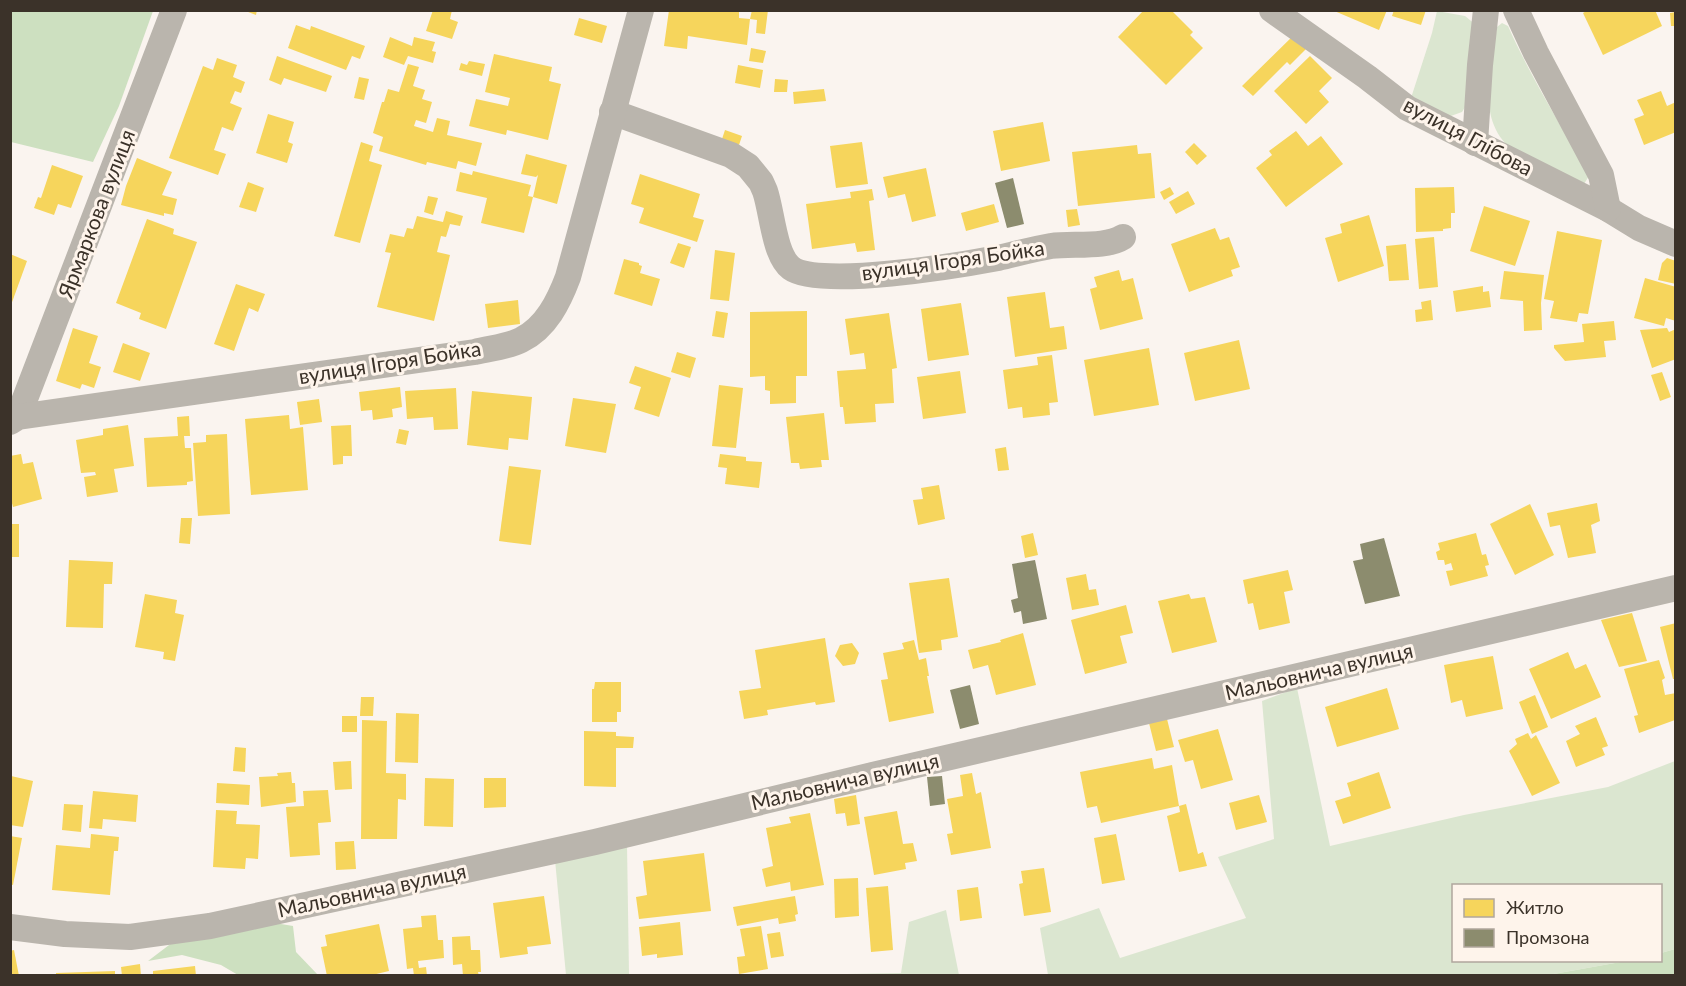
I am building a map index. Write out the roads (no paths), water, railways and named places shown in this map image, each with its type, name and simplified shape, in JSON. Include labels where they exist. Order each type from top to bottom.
[{"type":"street","name":"Ярмаркова вулиця","points":[[14,419],[174,10]]},
{"type":"street","name":"вулиця Ігоря Бойка","points":[[14,419],[463,353],[521,341],[542,324],[563,290],[576,253],[641,10]]},
{"type":"street","name":"вулиця Глібова","points":[[1272,10],[1367,76],[1407,108],[1608,209],[1639,228],[1676,244]]},
{"type":"street","points":[[1475,143],[1486,10]]},
{"type":"street","points":[[1516,10],[1536,53],[1601,175],[1608,209]]},
{"type":"street","name":"вулиця Ігоря Бойка","points":[[612,112],[730,155],[748,166],[765,191],[779,251],[784,261],[801,273],[829,276],[916,270],[999,258],[1050,247],[1110,242],[1123,237]]},
{"type":"street","name":"Мальовнича вулиця","points":[[10,927],[65,934],[130,937],[210,926],[596,842],[884,772],[1676,588]]}]
